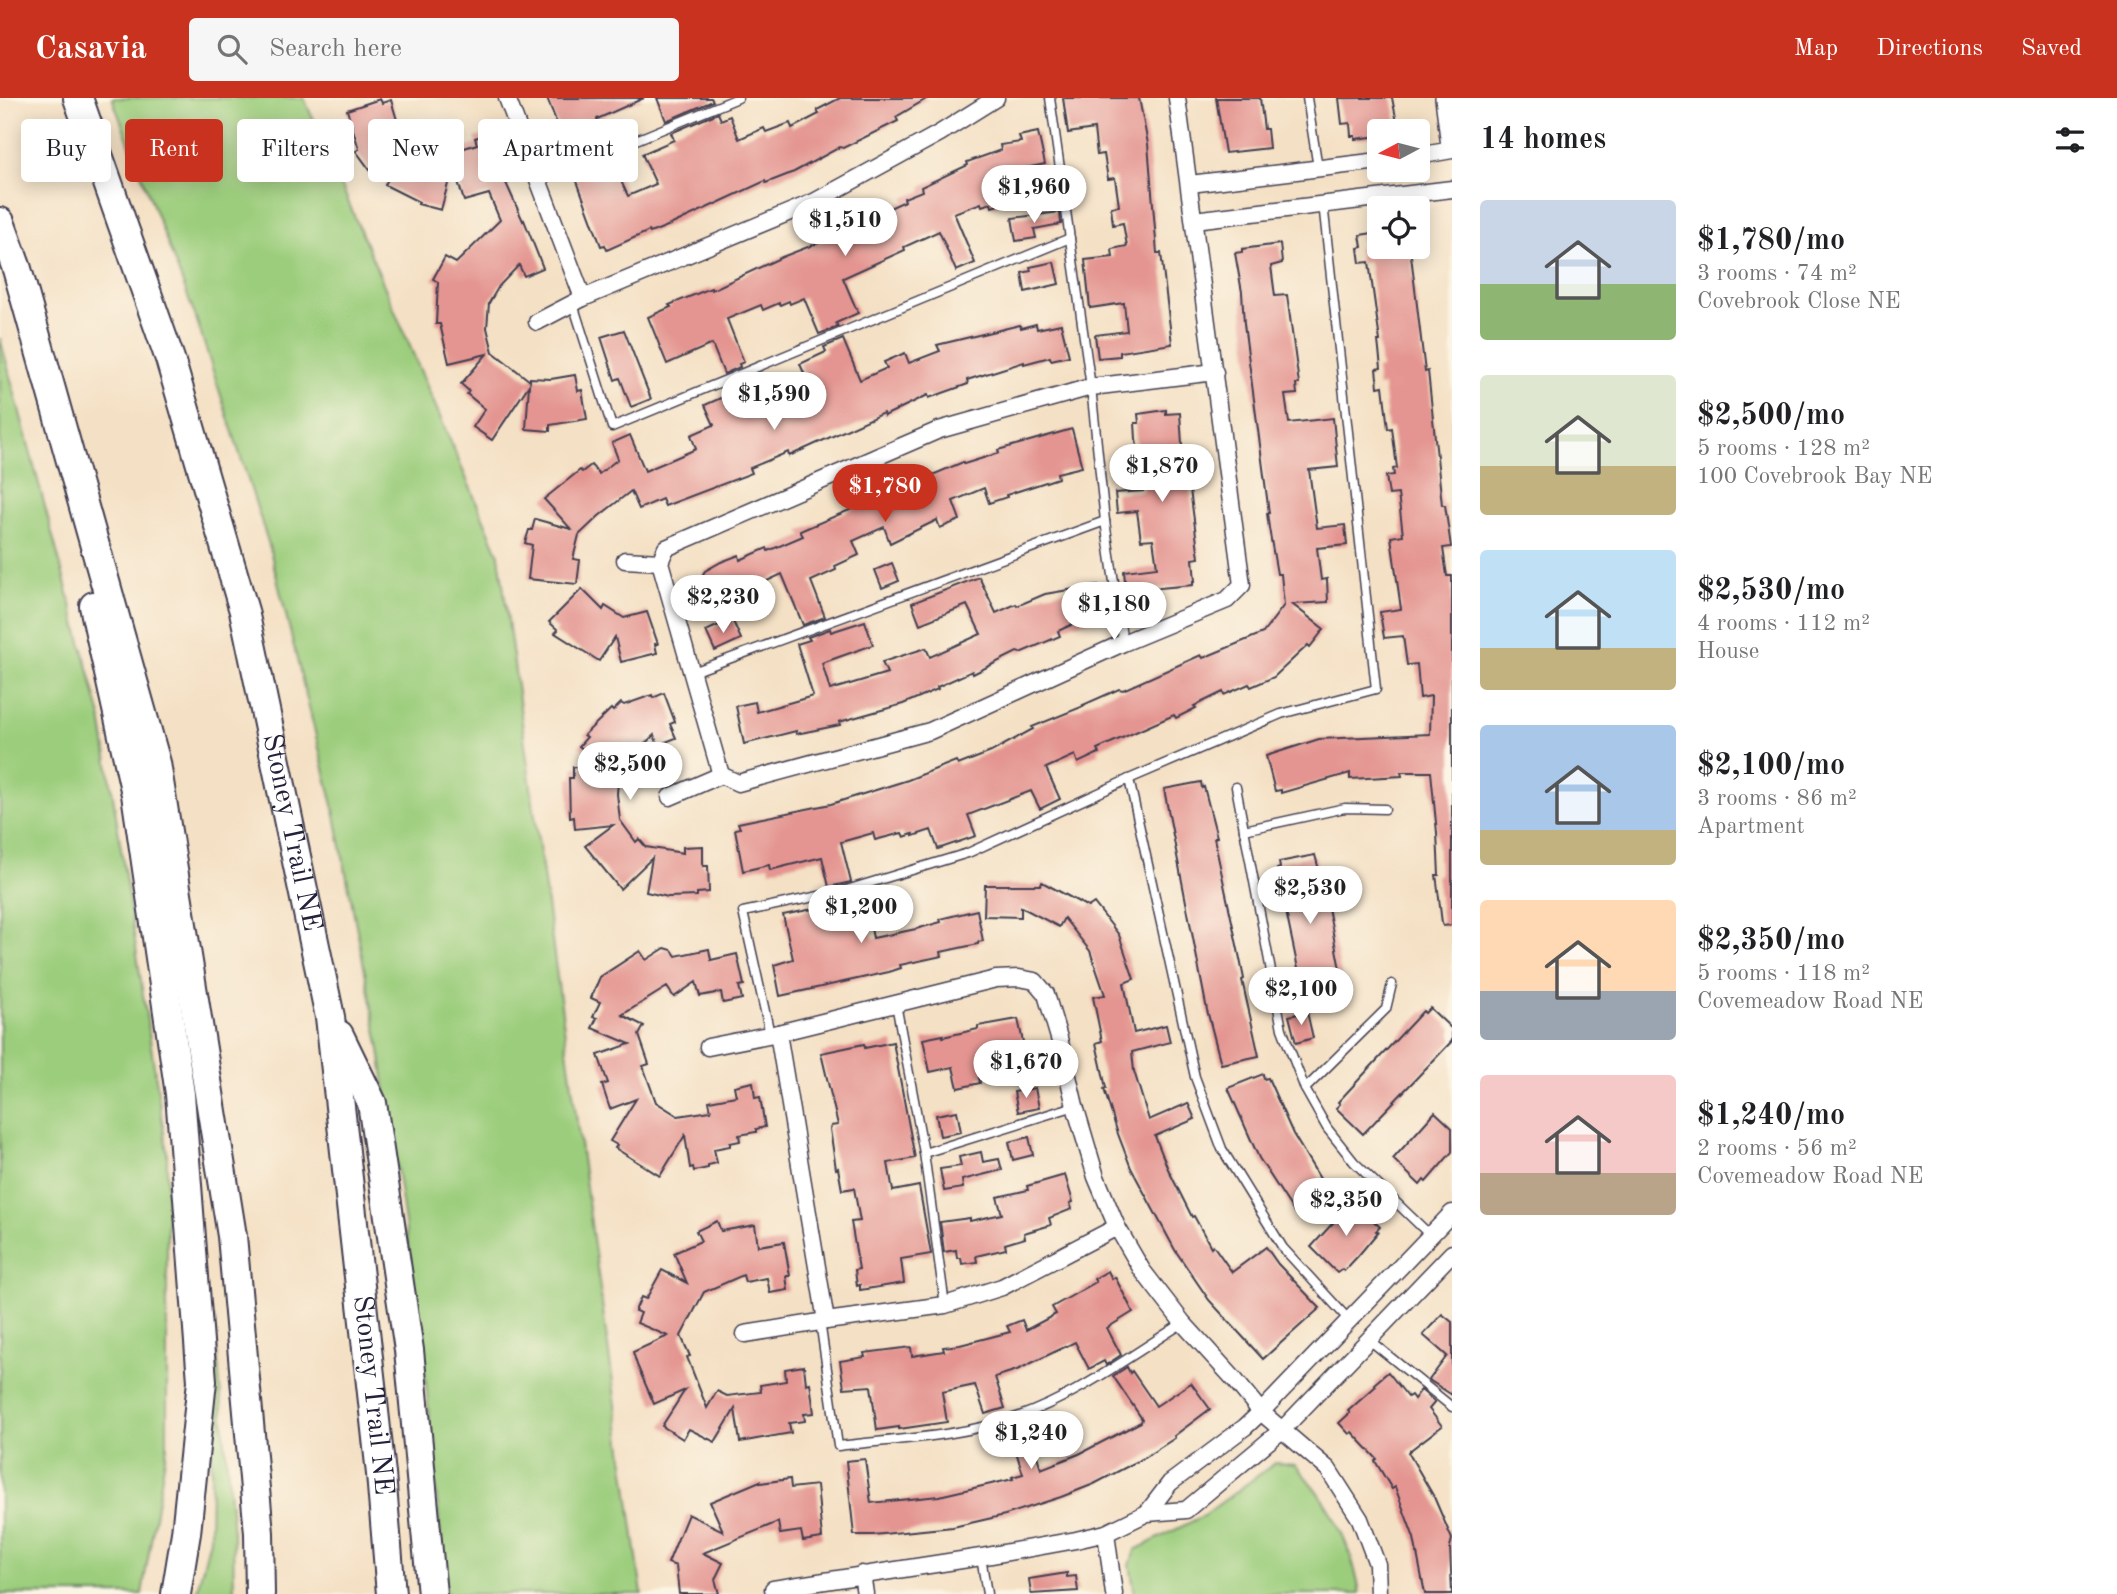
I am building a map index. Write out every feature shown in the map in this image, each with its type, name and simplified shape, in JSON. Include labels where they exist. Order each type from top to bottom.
[{"type":"highway","name":"Stoney Trail NE","points":[[78,98],[170,359],[244,611],[330,1017],[381,1475],[391,1594]]},
{"type":"highway","points":[[0,222],[18,269],[156,763],[232,1236],[259,1533],[260,1594]]},
{"type":"highway","points":[[18,269],[136,794],[180,1094],[202,1381],[186,1533],[176,1594]]},
{"type":"highway","points":[[330,1017],[372,1102],[409,1350],[432,1594]]},
{"type":"street","points":[[507,98],[515,119]]},
{"type":"street","points":[[537,322],[578,301],[814,202],[940,133],[996,98]]},
{"type":"street","points":[[670,797],[721,775],[738,783],[930,731],[1123,643],[1227,600],[1242,584],[1177,98]]},
{"type":"street","points":[[1430,153],[1452,148],[1446,98]]},
{"type":"street","points":[[1190,184],[1367,162]]},
{"type":"street","points":[[540,182],[578,301]]},
{"type":"street","points":[[1194,220],[1452,189]]},
{"type":"street","points":[[721,775],[660,562],[666,548],[939,430],[1091,387],[1215,372]]},
{"type":"street","points":[[625,560],[660,562]]},
{"type":"street","points":[[708,1047],[774,1034],[996,979],[1018,978],[1035,981],[1046,994],[1096,1177],[1117,1227],[1142,1270],[1183,1323],[1236,1380],[1261,1412],[1328,1469],[1360,1519],[1377,1564],[1378,1594]]},
{"type":"street","points":[[774,1034],[823,1321]]},
{"type":"street","points":[[1147,1513],[1170,1483],[1261,1412],[1452,1213]]},
{"type":"street","points":[[745,1334],[945,1305],[1002,1287],[1117,1227]]},
{"type":"street","points":[[773,1589],[981,1558],[1106,1533],[1147,1513],[1186,1510],[1283,1430],[1452,1255],[1431,1236]]},
{"type":"street","points":[[1106,1533],[1114,1594]]},
{"type":"street","points":[[862,1574],[865,1594]]},
{"type":"lane","points":[[638,139],[738,98]]},
{"type":"lane","points":[[1050,98],[1091,387],[1105,521],[1123,643]]},
{"type":"lane","points":[[1307,98],[1318,168]]},
{"type":"lane","points":[[774,1034],[743,912],[843,891],[968,853],[1129,779],[1281,714],[1376,690],[1323,204]]},
{"type":"lane","points":[[578,301],[612,427],[1070,238]]},
{"type":"lane","points":[[693,672],[1105,521]]},
{"type":"lane","points":[[1129,779],[1195,1077],[1222,1149],[1283,1248],[1349,1320]]},
{"type":"lane","points":[[1236,787],[1282,1029],[1306,1089],[1327,1128],[1354,1162],[1431,1236]]},
{"type":"lane","points":[[1244,830],[1345,808],[1385,809]]},
{"type":"lane","points":[[1306,1089],[1385,1009],[1392,984]]},
{"type":"lane","points":[[896,1003],[924,1153],[945,1305]]},
{"type":"lane","points":[[924,1153],[1075,1106]]},
{"type":"lane","points":[[823,1321],[838,1446],[959,1432],[1016,1418],[1067,1396],[1183,1323]]},
{"type":"lane","points":[[1368,1339],[1452,1407]]},
{"type":"lane","points":[[981,1558],[987,1594]]},
{"type":"green space","points":[[112,98],[304,98],[313,119],[237,119],[237,182],[340,182],[499,555],[642,1594],[446,1594],[422,1341],[380,1050],[333,805],[268,542],[196,318],[144,182],[223,182],[223,119],[125,119],[125,132]]},
{"type":"green space","points":[[0,338],[101,717],[167,1152],[167,1446],[142,1594],[0,1594]]},
{"type":"green space","points":[[214,1317],[233,1533],[234,1594],[196,1594],[210,1539]]},
{"type":"green space","points":[[1275,1463],[1295,1465],[1318,1493],[1345,1541],[1360,1594],[1135,1594],[1130,1565],[1135,1550],[1203,1516]]},
{"type":"building","points":[[547,98],[644,98],[597,119],[555,119]]},
{"type":"building","points":[[657,98],[711,98],[713,101],[666,121]]},
{"type":"building","points":[[840,98],[928,98],[896,117],[898,121],[843,148],[840,147],[794,172],[766,183],[765,181],[670,225],[650,233],[649,231],[607,250],[605,245],[601,246],[577,182],[621,182],[628,196],[656,184],[642,154],[674,140],[671,133],[718,113],[721,120],[730,116],[739,139],[764,128],[766,132],[790,123],[792,128],[819,114],[817,110]]},
{"type":"building","points":[[1063,98],[1139,98],[1148,144],[1157,253],[1161,253],[1172,344],[1120,352],[1120,356],[1098,358],[1095,335],[1127,331],[1124,303],[1090,308],[1085,260],[1113,257],[1112,249],[1127,246],[1123,223],[1113,225],[1111,207],[1119,206],[1115,178],[1108,179],[1104,154],[1097,155],[1094,129],[1068,133]]},
{"type":"building","points":[[1216,98],[1260,98],[1269,148],[1225,153]]},
{"type":"building","points":[[1339,98],[1392,98],[1396,119],[1367,119],[1367,138],[1355,139],[1355,136],[1351,136],[1350,123],[1342,124]]},
{"type":"building","points":[[380,99],[382,103],[391,100],[397,119],[368,119],[368,167],[356,151],[359,149],[354,133],[354,119],[350,119],[347,110]]},
{"type":"building","points":[[1038,132],[1045,164],[1021,169],[1025,190],[1004,193],[1005,203],[992,207],[991,203],[982,206],[981,203],[954,213],[975,263],[956,271],[939,231],[904,247],[905,250],[843,278],[858,313],[836,323],[838,327],[819,334],[804,298],[790,304],[789,301],[780,305],[779,303],[763,310],[761,305],[727,319],[744,362],[739,364],[740,367],[724,374],[712,344],[667,364],[648,317],[671,307],[669,305],[711,288],[712,290],[782,257],[834,237],[833,234],[905,201],[904,198],[922,191],[921,187],[968,165],[967,162],[1001,150],[1000,145],[1021,142],[1019,136]]},
{"type":"building","points":[[478,137],[478,182],[511,182],[506,183],[543,268],[524,276],[519,265],[499,286],[489,303],[487,328],[493,352],[530,381],[530,378],[551,379],[575,375],[578,391],[582,390],[587,419],[550,425],[550,431],[526,429],[529,385],[492,440],[473,427],[485,409],[467,394],[469,391],[461,384],[487,354],[449,363],[440,324],[436,324],[438,282],[433,279],[445,257],[456,263],[500,220],[489,194],[464,201],[458,182],[464,182],[464,148],[477,144],[475,138]]},
{"type":"building","points":[[386,182],[448,182],[441,210],[418,204],[419,202],[385,185]]},
{"type":"building","points":[[1060,212],[1061,224],[1034,229],[1036,238],[1016,241],[1012,218]]},
{"type":"building","points":[[1367,234],[1367,259],[1411,259],[1425,372],[1428,371],[1442,505],[1445,505],[1451,547],[1443,548],[1447,576],[1452,576],[1452,925],[1443,926],[1442,923],[1436,875],[1439,875],[1437,833],[1431,772],[1401,772],[1402,776],[1350,779],[1350,773],[1281,793],[1281,790],[1275,791],[1266,756],[1319,739],[1430,734],[1431,696],[1420,698],[1417,664],[1407,665],[1403,636],[1384,638],[1380,612],[1401,609],[1391,537],[1403,535],[1398,494],[1389,495],[1386,476],[1394,475],[1393,469],[1397,468],[1392,428],[1388,429],[1383,386],[1378,387],[1376,369],[1381,368],[1380,341],[1369,262],[1360,263],[1360,235]]},
{"type":"building","points":[[1280,244],[1282,263],[1271,266],[1275,296],[1287,295],[1299,384],[1296,384],[1297,394],[1285,395],[1289,423],[1333,418],[1338,467],[1309,470],[1317,528],[1345,525],[1347,545],[1317,548],[1321,580],[1327,579],[1328,602],[1292,604],[1324,629],[1310,647],[1308,645],[1274,677],[1224,695],[1223,692],[1176,718],[1174,715],[1097,749],[1099,753],[1078,763],[1075,755],[1046,768],[1060,799],[1040,809],[1031,791],[968,815],[976,836],[938,849],[931,830],[913,836],[904,837],[902,833],[875,840],[873,833],[841,842],[851,882],[829,887],[822,857],[770,870],[769,865],[743,871],[735,829],[740,828],[738,823],[831,804],[908,780],[956,761],[958,765],[991,752],[1033,729],[1032,727],[1119,689],[1123,690],[1201,655],[1203,658],[1263,633],[1284,605],[1281,574],[1277,574],[1269,528],[1242,292],[1235,253],[1242,252],[1242,249]]},
{"type":"building","points":[[1054,262],[1059,284],[1025,292],[1022,273],[1031,271],[1030,267]]},
{"type":"building","points":[[1036,324],[1037,329],[1061,324],[1069,356],[1024,362],[967,380],[968,384],[929,398],[928,395],[884,416],[883,413],[789,456],[788,452],[750,468],[752,473],[665,506],[662,499],[639,509],[631,491],[579,535],[573,559],[580,560],[577,584],[528,579],[532,545],[525,543],[535,519],[571,529],[544,499],[580,470],[582,472],[591,465],[599,474],[618,459],[612,443],[630,435],[645,471],[696,449],[691,435],[714,425],[705,405],[732,393],[729,386],[745,379],[761,414],[813,394],[800,364],[826,352],[824,347],[843,339],[860,380],[887,368],[884,362],[905,353],[909,363],[940,351],[937,345],[1020,325],[1021,328]]},
{"type":"building","points":[[624,330],[651,399],[631,407],[620,378],[615,380],[601,337]]},
{"type":"building","points":[[1166,410],[1166,414],[1180,413],[1183,460],[1186,459],[1199,558],[1193,559],[1195,581],[1193,585],[1126,591],[1124,571],[1157,567],[1153,539],[1141,540],[1137,511],[1117,513],[1115,493],[1143,491],[1135,423],[1139,423],[1138,414]]},
{"type":"building","points":[[1072,429],[1082,467],[1057,473],[1058,478],[989,503],[984,488],[953,501],[960,520],[940,528],[937,520],[890,543],[884,527],[853,541],[859,555],[835,566],[836,570],[811,581],[825,617],[803,625],[782,574],[756,586],[763,601],[719,620],[702,581],[706,580],[703,574],[705,571],[721,562],[739,555],[740,560],[767,548],[768,551],[803,536],[800,531],[963,462],[964,464],[999,453],[998,450]]},
{"type":"building","points":[[892,563],[899,581],[882,588],[875,570]]},
{"type":"building","points":[[979,577],[996,613],[1045,594],[1098,585],[1104,619],[1073,624],[1058,631],[1060,636],[1017,652],[973,674],[972,671],[903,704],[839,722],[840,725],[796,734],[796,731],[744,744],[736,706],[755,702],[757,712],[813,696],[797,644],[830,629],[831,632],[865,621],[873,645],[822,663],[830,690],[887,673],[882,662],[926,648],[930,657],[981,634],[967,605],[920,624],[912,603]]},
{"type":"building","points":[[582,589],[603,610],[605,606],[624,618],[647,612],[658,644],[655,644],[657,653],[621,662],[615,637],[599,661],[555,633],[558,630],[549,622]]},
{"type":"building","points":[[732,619],[741,639],[715,651],[706,631]]},
{"type":"building","points":[[664,693],[675,722],[670,724],[676,738],[658,745],[654,735],[635,753],[633,751],[619,769],[617,794],[620,820],[636,842],[639,839],[646,847],[683,853],[683,847],[703,846],[703,866],[708,866],[709,892],[697,893],[697,896],[668,897],[646,892],[652,858],[620,889],[585,846],[613,825],[575,829],[574,817],[570,818],[569,778],[573,778],[573,767],[607,768],[579,746],[587,737],[584,735],[621,703],[624,705]]},
{"type":"building","points":[[1201,782],[1217,837],[1214,838],[1259,1056],[1221,1064],[1207,1010],[1164,789]]},
{"type":"building","points":[[1315,855],[1344,990],[1304,997],[1277,869],[1280,868],[1279,862]]},
{"type":"building","points":[[1042,882],[1088,907],[1094,903],[1119,935],[1134,979],[1124,983],[1134,1033],[1166,1025],[1170,1042],[1132,1052],[1134,1071],[1149,1120],[1188,1103],[1195,1119],[1155,1136],[1192,1217],[1194,1216],[1211,1247],[1213,1245],[1232,1272],[1266,1247],[1278,1264],[1320,1308],[1263,1359],[1209,1300],[1175,1250],[1131,1168],[1104,1089],[1106,1088],[1096,1043],[1102,1041],[1093,997],[1105,995],[1090,951],[1064,918],[1059,927],[1021,907],[1021,917],[984,916],[985,885],[1040,885]]},
{"type":"building","points":[[854,894],[856,900],[865,899],[873,938],[916,929],[941,922],[940,919],[977,910],[983,941],[941,952],[942,956],[900,965],[901,968],[889,972],[780,996],[774,965],[793,959],[783,915],[833,905],[832,900]]},
{"type":"building","points":[[665,948],[672,950],[676,956],[709,949],[711,960],[737,954],[744,985],[739,986],[742,999],[723,1003],[721,992],[700,996],[696,982],[674,997],[667,987],[622,1015],[644,1026],[639,1035],[649,1064],[643,1066],[656,1102],[678,1116],[711,1111],[709,1101],[736,1096],[734,1086],[753,1082],[755,1098],[760,1097],[765,1127],[756,1129],[756,1132],[739,1135],[740,1141],[730,1143],[730,1146],[714,1149],[717,1163],[694,1171],[693,1167],[690,1168],[685,1135],[660,1176],[615,1148],[617,1145],[610,1141],[636,1099],[610,1109],[602,1085],[608,1083],[598,1055],[630,1044],[592,1028],[597,1018],[593,1017],[600,1002],[591,998],[600,977],[640,951],[646,960]]},
{"type":"building","points":[[1430,1008],[1452,1029],[1452,1041],[1363,1134],[1336,1108],[1340,1104],[1338,1102],[1423,1011],[1425,1013]]},
{"type":"building","points":[[1307,1012],[1313,1038],[1296,1043],[1289,1016]]},
{"type":"building","points":[[1018,1019],[1025,1051],[1002,1057],[1005,1072],[979,1077],[980,1083],[958,1088],[953,1067],[930,1072],[923,1039],[943,1037],[978,1029],[978,1026]]},
{"type":"building","points":[[893,1042],[915,1158],[888,1163],[893,1191],[919,1186],[931,1254],[901,1259],[904,1283],[860,1290],[860,1285],[857,1286],[855,1270],[859,1269],[851,1222],[860,1221],[854,1188],[842,1190],[838,1168],[836,1169],[830,1129],[831,1126],[838,1125],[821,1053],[864,1044],[865,1048]]},
{"type":"building","points":[[1263,1074],[1264,1079],[1268,1078],[1293,1134],[1328,1192],[1294,1212],[1259,1158],[1228,1088]]},
{"type":"building","points":[[1035,1088],[1039,1108],[1018,1112],[1014,1092]]},
{"type":"building","points":[[957,1111],[961,1132],[940,1136],[936,1115]]},
{"type":"building","points":[[1435,1112],[1452,1128],[1452,1152],[1426,1182],[1424,1180],[1420,1185],[1393,1159]]},
{"type":"building","points":[[1029,1137],[1033,1155],[1013,1160],[1009,1142]]},
{"type":"building","points":[[981,1152],[983,1162],[999,1159],[1002,1170],[962,1180],[963,1188],[944,1191],[940,1169],[961,1166],[959,1157]]},
{"type":"building","points":[[1065,1175],[1073,1202],[1070,1203],[1072,1209],[1049,1218],[1051,1225],[1024,1233],[1025,1238],[1005,1244],[1006,1249],[976,1256],[977,1262],[962,1264],[961,1258],[957,1258],[956,1250],[944,1252],[940,1222],[970,1218],[970,1221],[1002,1214],[997,1197],[1028,1190],[1027,1186]]},
{"type":"building","points":[[1353,1201],[1380,1227],[1344,1271],[1342,1269],[1337,1273],[1311,1247]]},
{"type":"building","points":[[717,1221],[721,1231],[755,1225],[758,1246],[784,1242],[790,1276],[786,1276],[788,1290],[770,1293],[767,1278],[745,1282],[743,1275],[704,1292],[681,1336],[690,1356],[687,1357],[707,1408],[717,1391],[727,1396],[761,1392],[760,1385],[786,1381],[785,1369],[804,1366],[806,1384],[810,1383],[814,1413],[804,1414],[805,1421],[789,1423],[791,1433],[740,1442],[735,1409],[715,1442],[689,1429],[683,1439],[662,1426],[685,1390],[654,1404],[637,1365],[633,1352],[668,1336],[637,1323],[641,1313],[635,1311],[641,1297],[646,1299],[662,1270],[687,1283],[674,1253],[701,1241],[696,1231]]},
{"type":"building","points":[[1108,1271],[1112,1279],[1115,1277],[1133,1312],[1107,1328],[1121,1355],[1106,1365],[1104,1361],[1089,1369],[1075,1342],[1017,1370],[995,1377],[1005,1408],[985,1414],[975,1385],[942,1392],[947,1422],[899,1429],[877,1430],[871,1386],[844,1388],[840,1361],[865,1357],[864,1353],[911,1347],[912,1356],[944,1351],[943,1347],[1010,1332],[1007,1326],[1022,1320],[1026,1330],[1056,1314],[1052,1307],[1096,1282],[1094,1279]]},
{"type":"building","points":[[1442,1314],[1452,1322],[1452,1395],[1429,1380],[1447,1356],[1423,1335]]},
{"type":"building","points":[[1127,1367],[1156,1406],[1191,1383],[1210,1409],[1174,1436],[1175,1438],[1144,1458],[1094,1484],[1061,1497],[1005,1515],[953,1527],[854,1535],[846,1461],[865,1459],[871,1503],[939,1496],[1013,1479],[1012,1477],[1023,1474],[1010,1432],[1028,1426],[1041,1469],[1079,1454],[1141,1422],[1142,1419],[1113,1376]]},
{"type":"building","points":[[1388,1372],[1408,1397],[1411,1395],[1414,1399],[1421,1390],[1435,1402],[1429,1409],[1442,1426],[1408,1452],[1434,1497],[1452,1539],[1452,1594],[1425,1594],[1414,1538],[1395,1487],[1392,1489],[1375,1461],[1377,1459],[1352,1432],[1349,1434],[1339,1423]]},
{"type":"building","points":[[790,1479],[791,1488],[817,1485],[822,1538],[803,1541],[801,1531],[780,1534],[778,1522],[703,1553],[723,1563],[715,1579],[719,1594],[679,1594],[676,1566],[668,1563],[688,1514],[723,1531],[710,1502],[760,1481]]},
{"type":"building","points":[[1067,1573],[1067,1577],[1076,1576],[1078,1591],[1031,1594],[1029,1579]]}]
